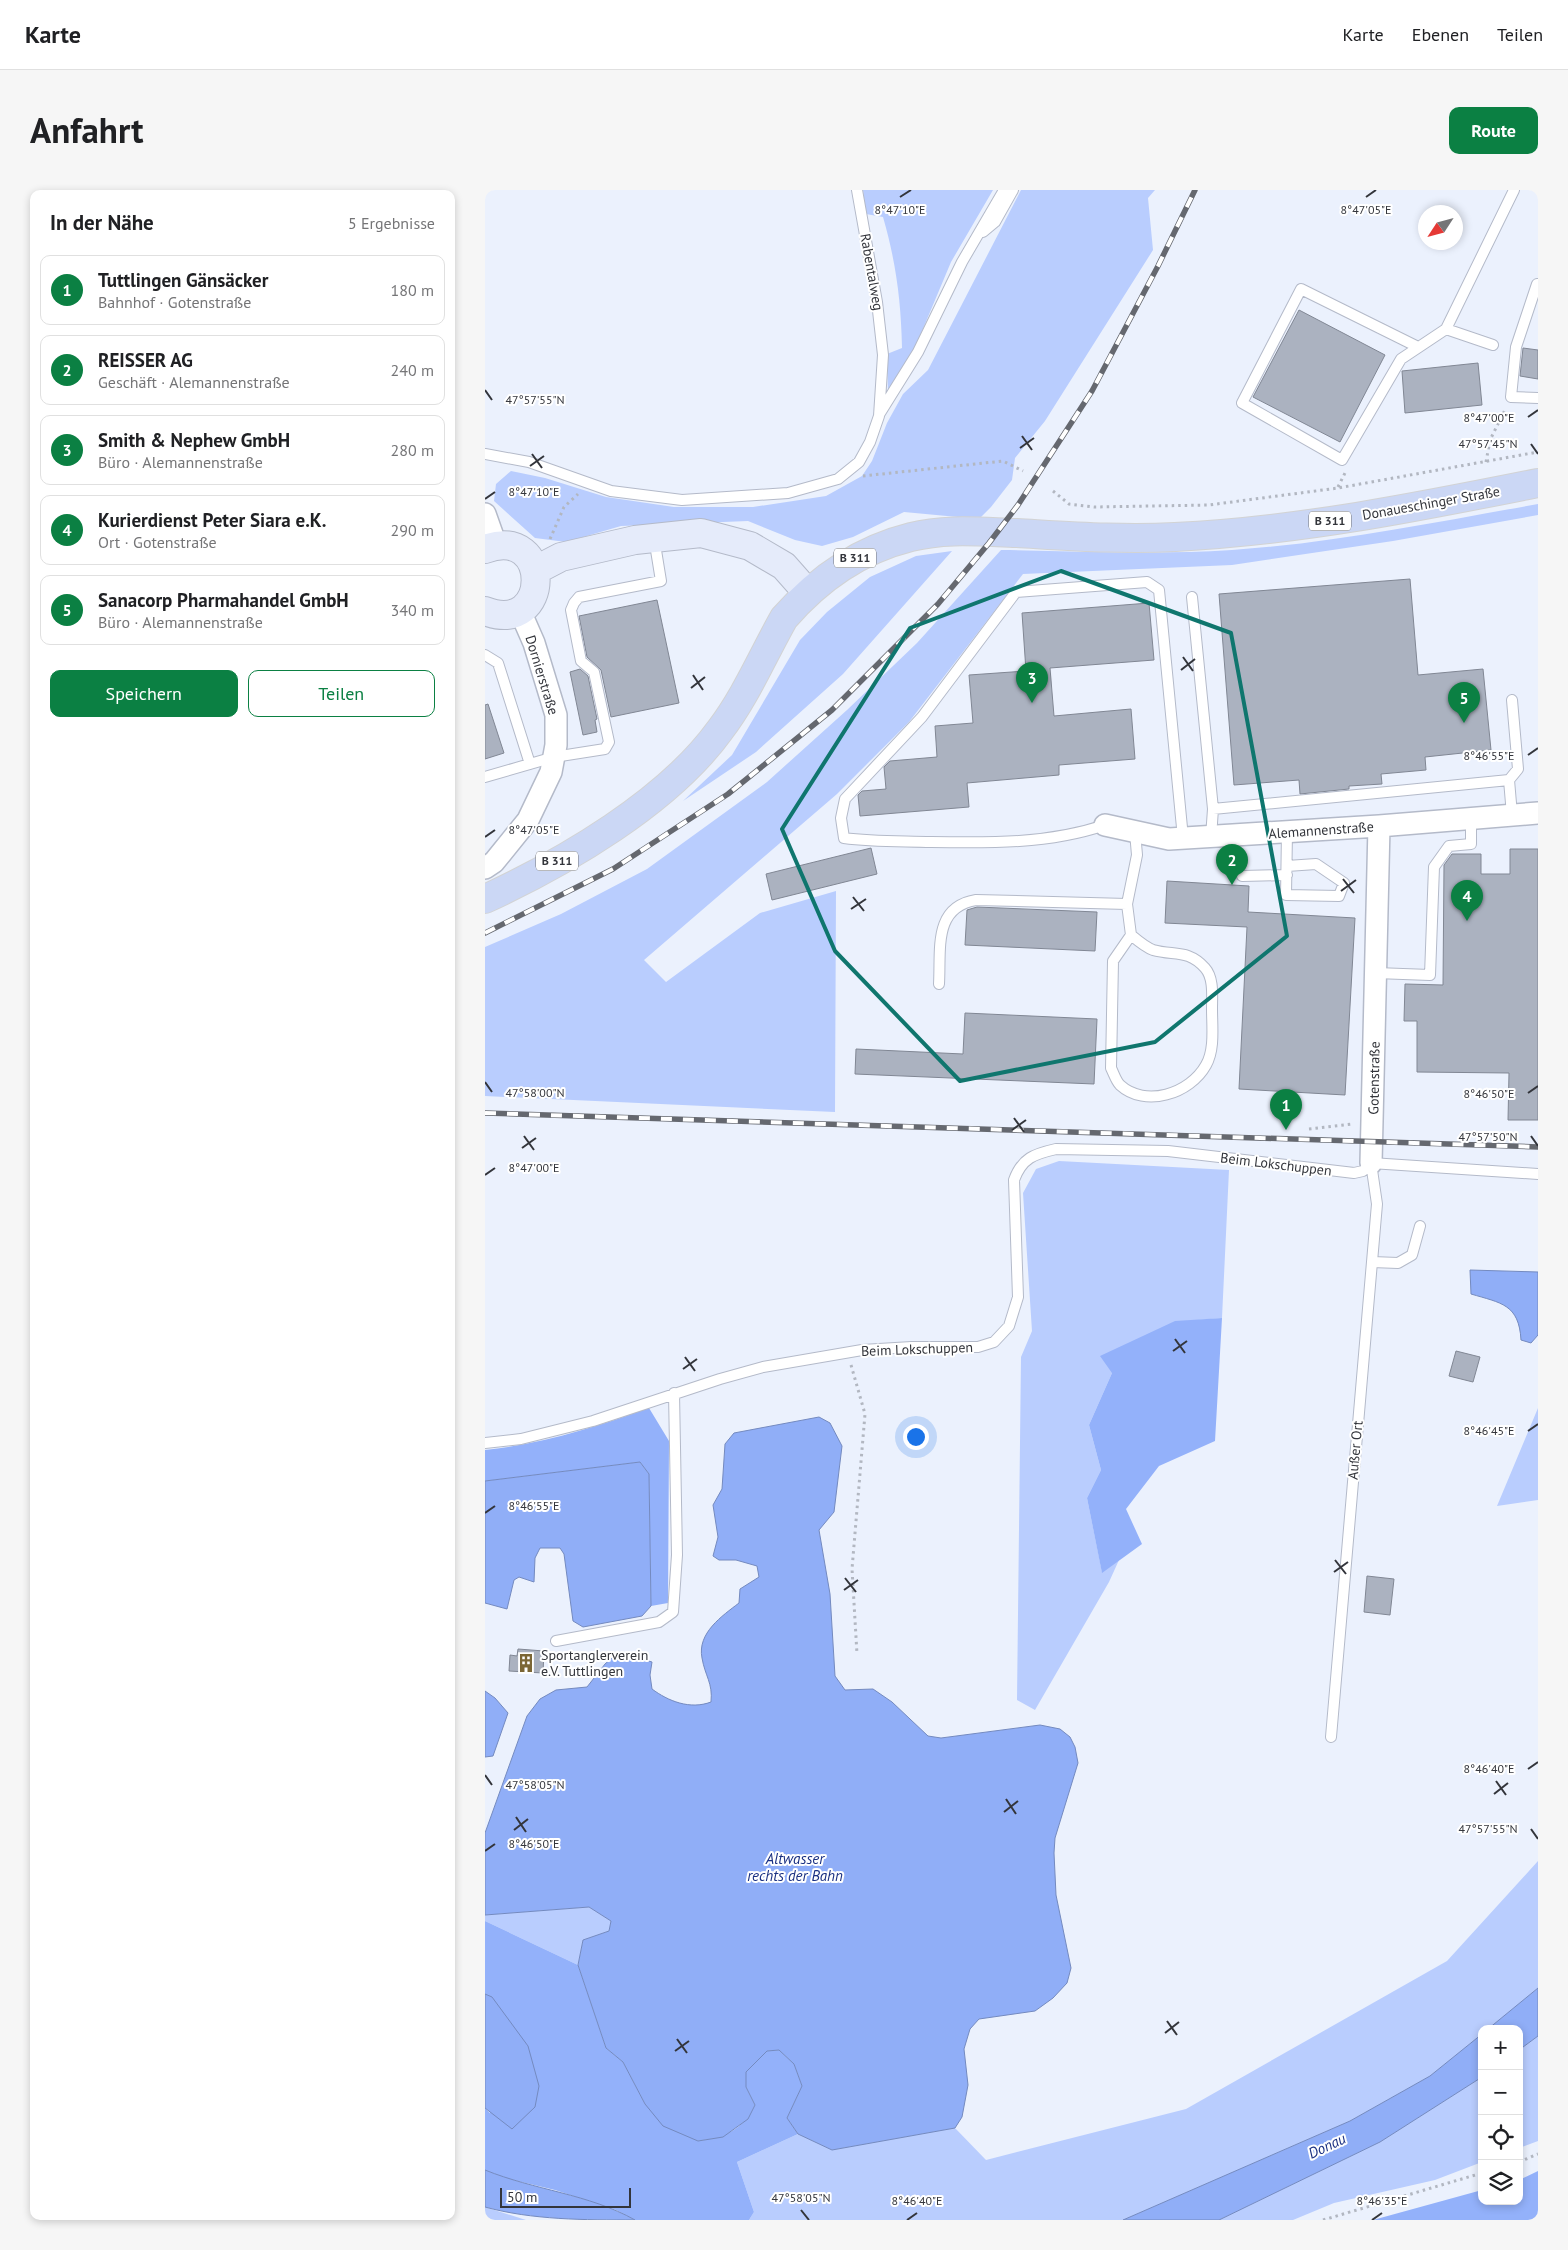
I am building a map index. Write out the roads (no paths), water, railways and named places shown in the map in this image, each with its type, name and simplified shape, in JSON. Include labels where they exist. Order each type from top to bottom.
[{"type":"main road","name":"Donaueschinger Straße","points":[[807,592],[834,571],[854,559],[910,537],[931,533],[980,532],[1115,538],[1175,537],[1294,527],[1411,508],[1538,484]]},
{"type":"main road","name":"B 311","points":[[485,899],[560,859],[626,818],[672,784],[720,731],[737,706],[784,618],[807,592]]},
{"type":"street","points":[[485,514],[490,547],[509,546],[521,550],[530,559],[536,570],[535,592],[529,603],[520,611],[507,615],[495,615],[485,611]]},
{"type":"street","points":[[536,570],[561,557],[635,540],[701,533],[750,546],[784,566],[807,592]]},
{"type":"street","name":"Dornierstraße","points":[[485,868],[494,862],[528,820],[551,772],[557,745],[556,715],[534,643],[520,611]]},
{"type":"street","name":"Alemannenstraße","points":[[1105,826],[1169,839],[1379,826],[1538,813]]},
{"type":"street","name":"Gotenstraße","points":[[1371,1163],[1379,826]]},
{"type":"lane","name":"Rabentalweg","points":[[857,190],[877,302],[883,355],[879,416]]},
{"type":"lane","points":[[485,454],[529,462],[611,490],[682,500],[788,493],[838,479],[859,462],[871,442],[879,416],[918,352],[962,262],[1004,190]]},
{"type":"lane","points":[[978,236],[995,222],[1013,190]]},
{"type":"lane","points":[[1418,347],[1301,289],[1242,404],[1343,460],[1401,359],[1447,329],[1514,190]]},
{"type":"lane","points":[[1537,284],[1516,347],[1511,397],[1538,398]]},
{"type":"lane","points":[[1447,329],[1493,345]]},
{"type":"lane","points":[[485,777],[554,757],[605,749],[609,742],[595,672],[581,661],[571,610],[573,603],[579,597],[661,581],[653,538]]},
{"type":"lane","points":[[1105,826],[1074,836],[985,843],[865,841],[844,838],[841,818],[845,799],[922,717],[1016,592],[1147,582],[1159,590],[1183,838]]},
{"type":"lane","points":[[1192,597],[1213,809],[1211,837]]},
{"type":"lane","points":[[485,655],[498,663],[530,764]]},
{"type":"lane","points":[[1511,700],[1518,768],[1509,780],[1512,815]]},
{"type":"lane","points":[[1213,809],[1509,780]]},
{"type":"lane","points":[[1376,974],[1430,975],[1434,867],[1449,846],[1471,844],[1471,818]]},
{"type":"lane","points":[[1131,935],[1152,950],[1184,953],[1196,959],[1207,970],[1213,988],[1211,1052],[1206,1066],[1183,1087],[1166,1095],[1149,1098],[1131,1093],[1118,1084],[1111,1068],[1113,961],[1131,935],[1127,904],[1137,854],[1135,832]]},
{"type":"lane","points":[[1242,876],[1287,871],[1316,864],[1344,883],[1339,896],[1286,895],[1287,871],[1287,832]]},
{"type":"lane","points":[[939,984],[943,926],[949,913],[962,903],[976,900],[1127,904]]},
{"type":"lane","name":"Beim Lokschuppen","points":[[485,1443],[521,1438],[593,1422],[674,1393],[763,1367],[848,1352],[911,1347],[978,1347],[1001,1336],[1009,1326],[1018,1297],[1015,1180],[1019,1166],[1028,1158],[1038,1153],[1056,1149],[1168,1151],[1354,1173],[1363,1171],[1371,1163]]},
{"type":"lane","points":[[1371,1163],[1538,1174]]},
{"type":"lane","name":"Außer Ort","points":[[1331,1737],[1377,1204],[1371,1163]]},
{"type":"lane","points":[[1371,1262],[1398,1263],[1412,1255],[1420,1226]]},
{"type":"lane","points":[[556,1641],[659,1622],[673,1612],[677,1555],[674,1393]]},
{"type":"water","points":[[1470,1270],[1538,1272],[1538,1335],[1531,1343],[1521,1340],[1517,1319],[1507,1307],[1471,1294]]},
{"type":"water","name":"Altwasser rechts der Bahn","points":[[819,1417],[830,1423],[842,1446],[834,1512],[819,1530],[830,1594],[835,1676],[845,1690],[873,1689],[892,1702],[928,1736],[941,1738],[1040,1725],[1060,1729],[1070,1737],[1075,1747],[1078,1763],[1055,1838],[1054,1853],[1056,1895],[1071,1968],[1067,1983],[1053,1998],[1035,2011],[979,2019],[970,2029],[964,2049],[968,2085],[962,2117],[955,2128],[832,2150],[798,2134],[787,2118],[802,2086],[794,2064],[779,2050],[767,2051],[746,2072],[746,2087],[755,2105],[748,2119],[723,2137],[698,2141],[663,2126],[645,2104],[623,2062],[606,2048],[578,1965],[583,1940],[609,1931],[611,1921],[589,1907],[485,1915],[485,1833],[527,1716],[540,1699],[556,1690],[587,1687],[605,1664],[619,1652],[652,1662],[650,1675],[652,1689],[665,1697],[687,1705],[711,1702],[710,1684],[702,1658],[701,1649],[703,1641],[712,1626],[739,1603],[740,1589],[759,1577],[757,1566],[736,1560],[719,1560],[713,1556],[718,1537],[713,1505],[722,1489],[725,1444],[734,1433]]},
{"type":"water","points":[[640,1462],[649,1474],[651,1606],[642,1616],[583,1627],[573,1621],[564,1554],[560,1548],[540,1548],[535,1558],[534,1582],[519,1577],[514,1580],[507,1609],[485,1603],[485,1481]]},
{"type":"water","points":[[485,1691],[495,1698],[508,1713],[493,1756],[485,1757]]},
{"type":"water","points":[[1538,1988],[1538,2036],[1523,2047],[1523,2025],[1493,2025]]},
{"type":"water","points":[[485,1994],[492,1997],[528,2046],[539,2086],[535,2107],[512,2129],[485,2108]]},
{"type":"water","name":"Donau","points":[[1478,2037],[1478,2080],[1380,2142],[1219,2220],[1123,2220],[1350,2121],[1430,2076]]},
{"type":"water","points":[[485,2170],[523,2183],[599,2204],[635,2220],[540,2217],[485,2207]]},
{"type":"railway","points":[[485,933],[613,869],[728,794],[832,710],[938,604],[1018,505],[1092,391],[1158,266],[1195,190]]},
{"type":"railway","points":[[485,1113],[1538,1147]]},
{"type":"place","name":"Smith & Nephew GmbH","points":[[1032,703]]},
{"type":"place","name":"Sanacorp Pharmahandel GmbH","points":[[1464,723]]},
{"type":"place","name":"REISSER AG","points":[[1232,885]]},
{"type":"place","name":"Kurierdienst Peter Siara e.K.","points":[[1467,921]]},
{"type":"place","name":"Tuttlingen Gänsäcker","points":[[1286,1130]]},
{"type":"place","name":"Sportanglerverein e.V. Tuttlingen","points":[[526,1663]]}]
